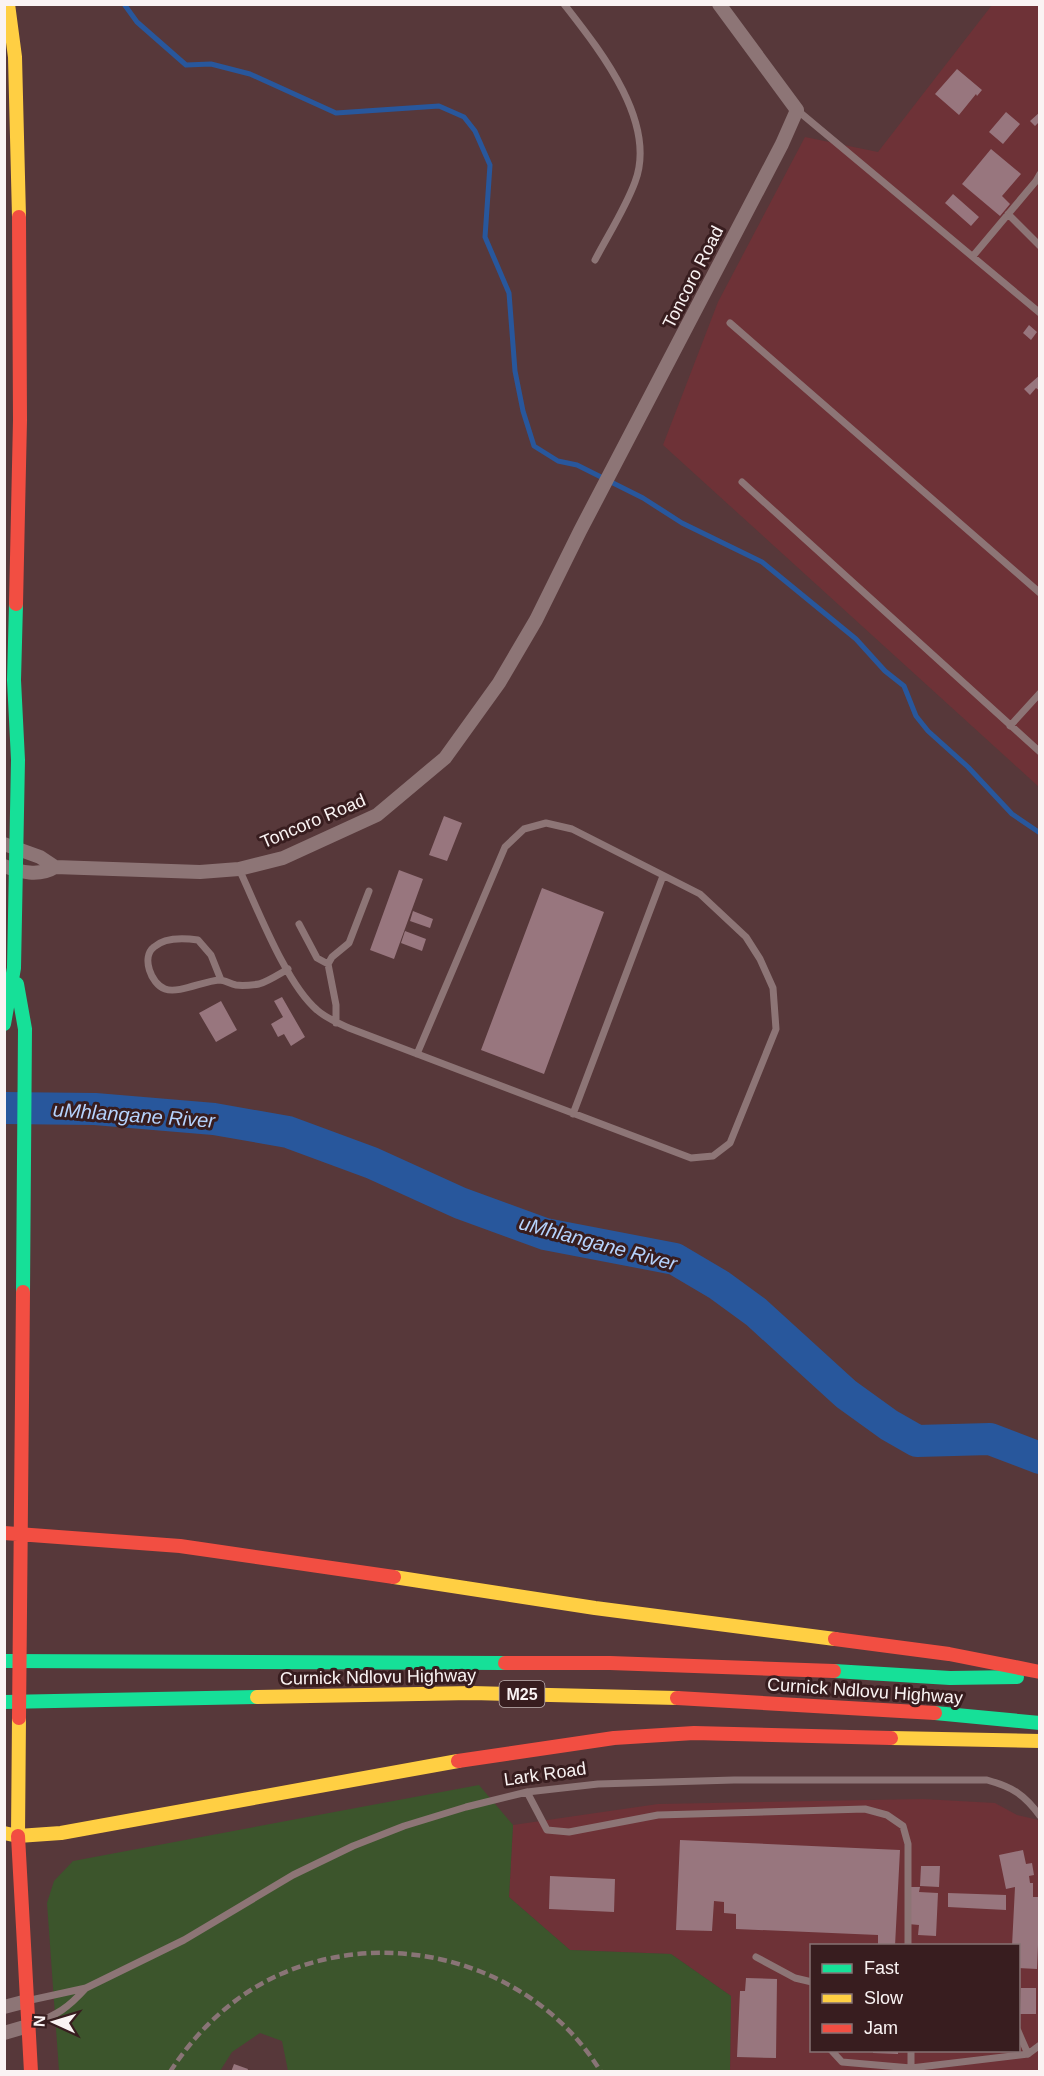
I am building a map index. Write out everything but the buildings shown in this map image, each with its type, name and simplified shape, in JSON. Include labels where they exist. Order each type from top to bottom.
[{"type":"main road","points":[[8,4],[15,57],[19,172],[20,420],[14,680],[18,760],[10,868],[14,968],[25,1029],[18,1740],[11,1835],[27,2001],[31,2072]]},
{"type":"main road","points":[[4,774],[18,760]]},
{"type":"main road","points":[[4,1024],[14,968]]},
{"type":"main road","points":[[4,1533],[180,1546],[596,1608],[950,1654],[1040,1672]]},
{"type":"main road","name":"Curnick Ndlovu Highway","points":[[4,1661],[610,1663],[811,1670],[950,1678],[1040,1677]]},
{"type":"main road","name":"Curnick Ndlovu Highway","points":[[4,1702],[472,1693],[688,1698],[942,1713],[1040,1723]]},
{"type":"main road","points":[[11,1835],[61,1833],[123,1824],[399,1771],[614,1738],[694,1733],[1040,1741]]},
{"type":"street","points":[[719,4],[797,110]]},
{"type":"street","name":"Toncoro Road","points":[[11,846],[40,857],[55,867],[200,872],[238,869],[284,858],[376,814],[446,758],[504,674],[536,620],[782,144],[797,110]]},
{"type":"street","name":"Toncoro Road","points":[[10,868],[40,873],[55,867]]},
{"type":"street","name":"Lark Road","points":[[4,2007],[27,2001]]},
{"type":"street","name":"Lark Road","points":[[4,2033],[28,2026]]},
{"type":"lane","points":[[564,4],[595,43],[619,82],[638,131],[640,160],[635,181],[595,260]]},
{"type":"lane","points":[[797,110],[1040,313]]},
{"type":"lane","points":[[973,256],[1040,174]]},
{"type":"lane","points":[[1008,214],[1040,246]]},
{"type":"lane","points":[[730,323],[1040,593]]},
{"type":"lane","points":[[742,482],[1040,752]]},
{"type":"lane","points":[[1010,726],[1040,693]]},
{"type":"lane","points":[[238,869],[298,989],[316,1010],[336,1023],[573,1114],[691,1158],[713,1156],[730,1143],[776,1029],[773,988],[760,959],[746,937],[700,894],[572,829],[546,823],[524,830],[506,847],[417,1054]]},
{"type":"lane","points":[[573,1114],[663,876]]},
{"type":"lane","points":[[336,1023],[336,1005],[328,963],[349,943],[369,891]]},
{"type":"lane","points":[[299,924],[317,958],[328,963]]},
{"type":"lane","points":[[221,980],[211,954],[198,940],[181,938],[160,943],[153,947],[149,954],[151,977],[157,985],[166,990],[175,991],[221,980],[235,985],[262,983],[288,969]]},
{"type":"lane","name":"Lark Road","points":[[27,2001],[86,1988],[184,1940],[293,1875],[353,1846],[404,1826],[527,1792],[598,1785],[734,1779],[987,1780],[1010,1786],[1029,1800],[1040,1816]]},
{"type":"lane","points":[[527,1792],[547,1830],[569,1832],[658,1815],[865,1809],[887,1815],[903,1826],[908,1844],[908,1944]]},
{"type":"lane","points":[[756,1957],[795,1978],[810,1982]]},
{"type":"lane","name":"Lark Road","points":[[28,2026],[60,2013],[71,2005],[86,1988]]},
{"type":"lane","points":[[1020,2036],[1028,2054]]},
{"type":"lane","points":[[833,2052],[842,2062],[911,2068],[1028,2054],[1040,2045]]},
{"type":"lane","points":[[911,2052],[911,2068]]},
{"type":"shaded area","points":[[992,5],[1039,5],[1039,787],[663,445],[718,302],[805,137],[878,152]]},
{"type":"shaded area","points":[[923,1799],[995,1803],[1017,1815],[1039,1820],[1039,2071],[730,2071],[731,1996],[671,1954],[570,1950],[509,1897],[513,1825],[658,1804]]},
{"type":"green space","points":[[479,1785],[513,1825],[509,1897],[570,1950],[671,1954],[731,1996],[730,2071],[288,2071],[282,2041],[260,2033],[232,2052],[220,2071],[59,2071],[47,1903],[54,1881],[73,1861]]},
{"type":"waterway","points":[[124,4],[137,22],[186,65],[211,64],[250,74],[336,113],[439,106],[464,117],[475,131],[490,165],[485,237],[509,293],[515,371],[523,411],[534,446],[558,461],[577,465],[643,498],[682,523],[762,562],[856,639],[885,671],[904,686],[916,716],[928,731],[968,767],[1012,814],[1040,833]]},
{"type":"waterway","name":"uMhlangane River","points":[[4,1108],[95,1109],[214,1119],[288,1132],[372,1163],[460,1203],[545,1234],[675,1259],[719,1285],[756,1312],[846,1394],[889,1425],[917,1441],[990,1439],[1040,1458]]},
{"type":"railway","points":[[170,2072],[192,2042],[218,2015],[264,1982],[325,1959],[370,1953],[415,1955],[459,1964],[501,1981],[539,2005],[573,2035],[601,2072]]},
{"type":"traffic: fast","points":[[4,1024],[14,968],[18,760],[14,680],[16,604]]},
{"type":"traffic: fast","points":[[17,984],[25,1029],[23,1292]]},
{"type":"traffic: fast","points":[[4,1661],[505,1663]]},
{"type":"traffic: fast","points":[[834,1671],[950,1678],[1017,1677]]},
{"type":"traffic: fast","points":[[4,1702],[257,1697]]},
{"type":"traffic: fast","points":[[935,1713],[1040,1723]]},
{"type":"traffic: slow","points":[[8,4],[15,57],[19,217]]},
{"type":"traffic: slow","points":[[394,1577],[595,1608],[835,1639]]},
{"type":"traffic: slow","points":[[257,1697],[472,1693],[677,1698]]},
{"type":"traffic: slow","points":[[18,1836],[19,1718]]},
{"type":"traffic: slow","points":[[891,1738],[1040,1741]]},
{"type":"traffic: slow","points":[[4,1833],[18,1836],[61,1833],[458,1761]]},
{"type":"traffic: jam","points":[[16,604],[20,420],[19,217]]},
{"type":"traffic: jam","points":[[19,1718],[23,1292]]},
{"type":"traffic: jam","points":[[4,1533],[180,1546],[394,1577]]},
{"type":"traffic: jam","points":[[835,1639],[949,1654],[1040,1672]]},
{"type":"traffic: jam","points":[[505,1663],[610,1663],[834,1671]]},
{"type":"traffic: jam","points":[[677,1698],[935,1713]]},
{"type":"traffic: jam","points":[[458,1761],[614,1738],[694,1733],[891,1738]]},
{"type":"traffic: jam","points":[[18,1836],[31,2072]]}]
